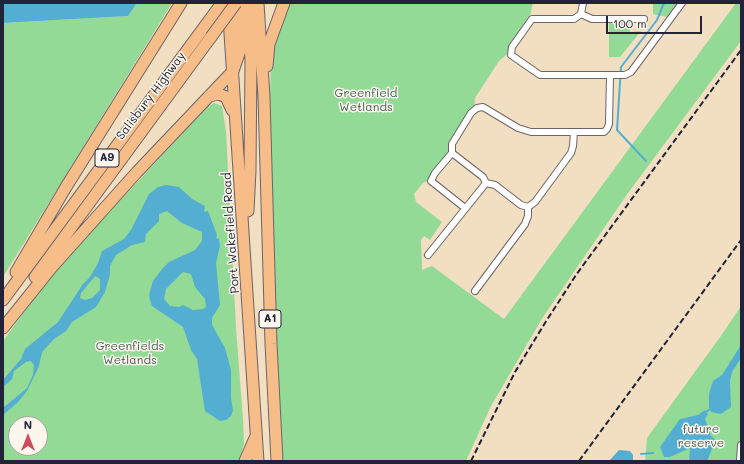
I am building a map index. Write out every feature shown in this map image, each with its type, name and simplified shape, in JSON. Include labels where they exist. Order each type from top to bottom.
[{"type":"highway","points":[[3,295],[66,188],[181,3]]},
{"type":"highway","name":"Salisbury Highway","points":[[3,300],[222,3]]},
{"type":"highway","name":"Port Wakefield Road","points":[[228,3],[235,120],[246,252],[258,461]]},
{"type":"highway","points":[[3,328],[57,261],[233,71],[241,48],[237,3]]},
{"type":"highway","name":"Salisbury Highway","points":[[3,320],[237,3]]},
{"type":"highway","points":[[246,252],[250,171],[251,60],[248,3]]},
{"type":"highway","name":"A1","points":[[258,3],[264,97],[270,344],[277,461]]},
{"type":"highway","points":[[264,97],[269,44],[284,3]]},
{"type":"highway","points":[[209,96],[219,94],[226,97],[230,103],[235,120]]},
{"type":"highway","points":[[245,461],[256,436]]},
{"type":"street","points":[[583,3],[579,18],[532,19],[512,47],[511,55],[540,75],[625,76],[631,72],[682,3]]},
{"type":"street","points":[[581,14],[592,19],[644,20]]},
{"type":"street","points":[[465,208],[432,181],[435,173],[452,153],[452,144],[471,113],[479,107],[486,108],[526,131],[601,133],[607,129],[609,124],[613,76]]},
{"type":"street","points":[[528,207],[535,202],[571,153],[574,132]]},
{"type":"street","points":[[452,153],[483,177],[486,183]]},
{"type":"street","points":[[486,183],[495,185],[521,205],[528,207]]},
{"type":"street","points":[[428,255],[486,183]]},
{"type":"street","points":[[475,291],[525,224],[528,216],[528,207]]},
{"type":"street","points":[[740,461],[741,445]]},
{"type":"green space","points":[[137,3],[172,3],[3,277],[3,23],[128,16]]},
{"type":"green space","name":"Greenfield Wetlands","points":[[288,3],[533,3],[528,23],[511,51],[499,61],[475,98],[474,109],[452,144],[452,153],[431,179],[423,183],[414,194],[416,202],[442,222],[430,240],[424,236],[421,240],[422,270],[432,266],[504,319],[736,3],[741,3],[741,41],[628,193],[543,317],[491,406],[466,461],[277,461],[264,97],[270,96],[271,55],[274,40]]},
{"type":"green space","points":[[653,3],[682,3],[672,18],[653,14]]},
{"type":"green space","points":[[609,20],[629,21],[630,32],[641,31],[620,57],[609,57]]},
{"type":"green space","name":"Greenfields Wetlands","points":[[214,103],[222,106],[226,131],[236,328],[243,419],[244,444],[240,459],[237,461],[3,461],[3,341],[51,275],[207,107]]},
{"type":"green space","name":"future reserve","points":[[741,306],[741,439],[737,445],[737,461],[645,461],[647,438]]},
{"type":"water","points":[[3,3],[137,3],[128,16],[3,23]]},
{"type":"water","points":[[166,185],[179,187],[192,199],[205,206],[204,212],[208,211],[217,235],[216,238],[219,239],[220,246],[216,263],[220,305],[212,318],[212,325],[225,348],[231,370],[231,398],[233,410],[231,416],[226,420],[220,421],[205,411],[197,359],[191,350],[183,327],[152,306],[150,300],[149,295],[153,281],[163,268],[169,262],[195,250],[202,241],[202,232],[182,223],[167,211],[159,214],[159,221],[146,234],[145,242],[132,245],[116,255],[110,266],[110,274],[105,292],[96,307],[72,322],[66,331],[54,339],[42,352],[39,366],[27,391],[17,403],[3,415],[3,408],[27,388],[33,375],[34,365],[31,361],[26,362],[14,371],[12,379],[3,387],[3,380],[21,359],[25,349],[58,322],[83,284],[90,277],[98,263],[102,251],[124,239],[131,230],[149,194],[158,187]],"holes":[[[183,272],[191,274],[195,287],[205,299],[206,307],[203,309],[193,310],[183,305],[179,307],[170,306],[164,299],[166,289]],[[95,276],[100,279],[100,290],[92,298],[85,300],[80,298],[81,293]]]},
{"type":"water","points":[[741,345],[741,358],[732,372],[730,381],[731,407],[721,414],[711,412],[709,407],[709,394],[713,381],[722,375]]},
{"type":"water","points":[[705,410],[708,414],[705,419],[711,436],[717,443],[712,449],[707,461],[689,461],[690,448],[670,457],[664,457],[660,447],[680,419],[698,415]]},
{"type":"water","points":[[619,450],[630,451],[633,455],[633,461],[609,461]]},
{"type":"waterway","points":[[646,161],[617,130],[621,67],[657,20],[664,3]]},
{"type":"waterway","points":[[706,412],[710,409]]},
{"type":"waterway","points":[[641,454],[653,453]]},
{"type":"railway","points":[[471,461],[515,372],[576,275],[741,50]]},
{"type":"railway","points":[[579,461],[741,240]]}]
